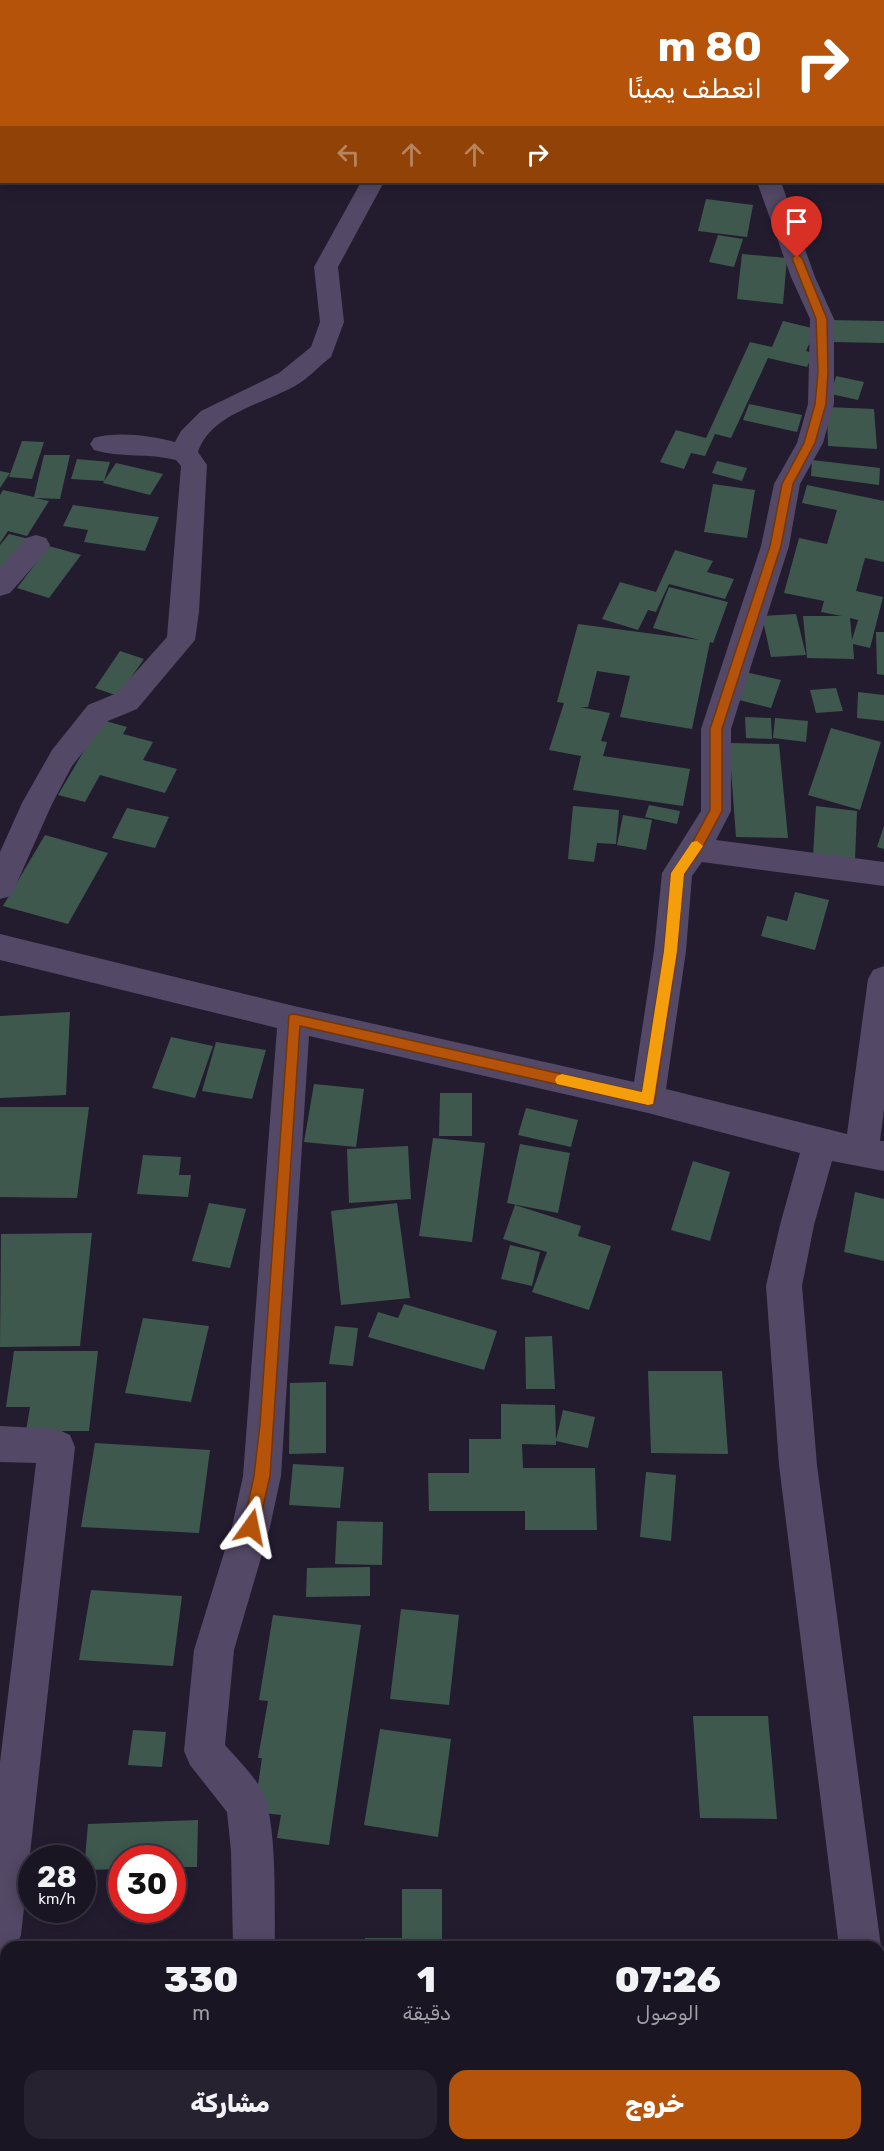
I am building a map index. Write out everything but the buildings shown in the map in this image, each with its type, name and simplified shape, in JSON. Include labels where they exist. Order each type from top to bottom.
[{"type":"street","points":[[185,453],[190,437],[210,417],[288,379],[322,351],[332,321],[326,267],[371,183]]},
{"type":"street","points":[[648,1099],[670,951],[677,873],[695,849],[716,811],[716,729],[775,546],[788,484],[810,443],[821,404],[822,319],[769,183]]},
{"type":"street","points":[[0,887],[37,803],[62,758],[98,713],[127,701],[181,640],[186,612],[194,465],[185,453],[155,446],[103,444]]},
{"type":"street","points":[[0,586],[36,545]]},
{"type":"street","points":[[695,849],[884,874]]},
{"type":"street","points":[[0,947],[294,1019],[648,1099],[819,1144],[873,1154],[884,979]]},
{"type":"street","points":[[254,1941],[252,1851],[247,1804],[204,1751],[214,1650],[251,1527],[262,1476],[294,1019]]},
{"type":"street","points":[[819,1144],[797,1225],[784,1286],[798,1465],[859,1941]]},
{"type":"street","points":[[0,1444],[57,1447],[0,1935]]},
{"type":"slow traffic","points":[[562,1080],[648,1099],[670,951],[677,873],[697,846]]},
{"type":"route","points":[[251,1527],[262,1476],[267,1424],[294,1019],[648,1099],[670,951],[677,873],[695,849],[716,811],[716,729],[775,546],[788,484],[810,443],[821,404],[822,319],[797,258]]}]
